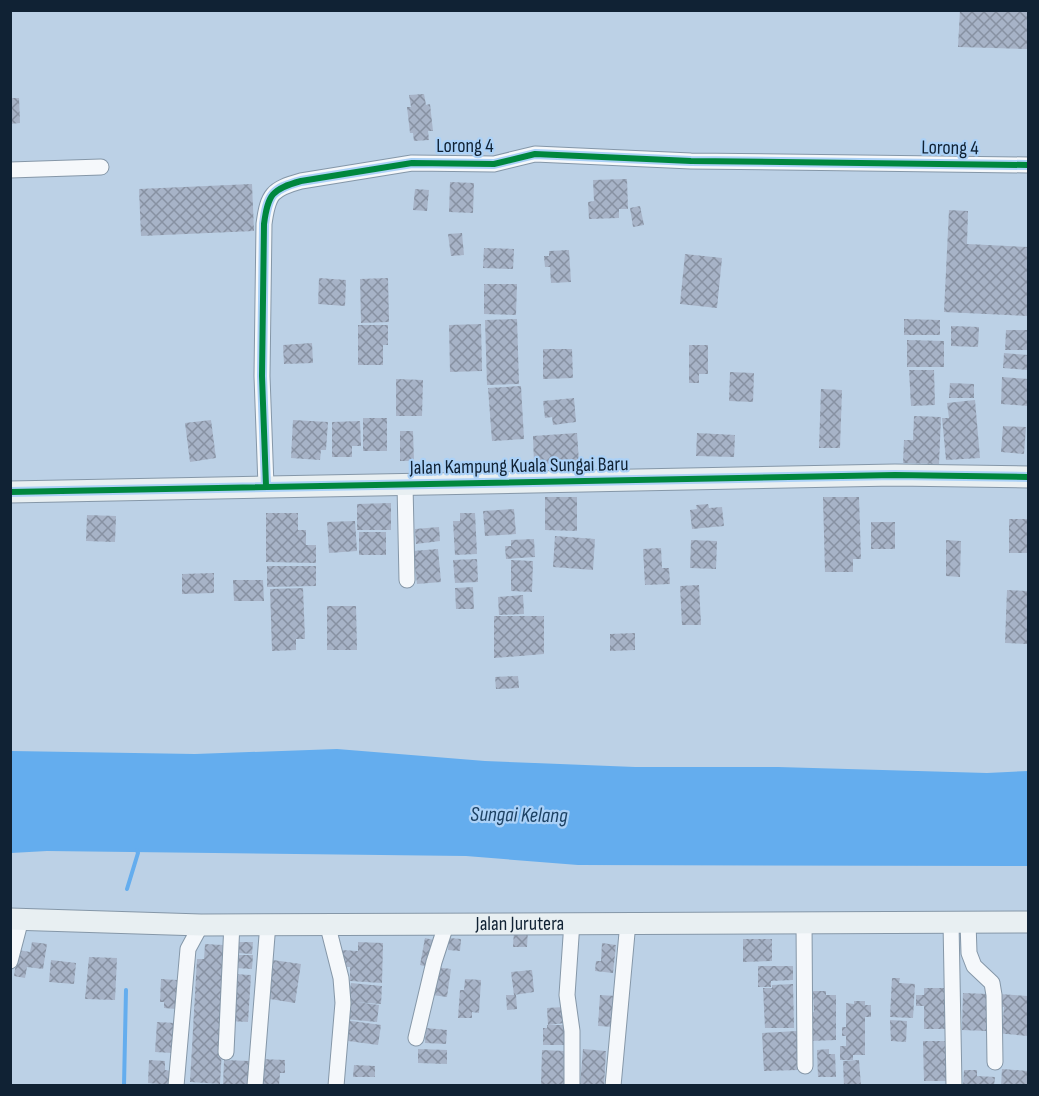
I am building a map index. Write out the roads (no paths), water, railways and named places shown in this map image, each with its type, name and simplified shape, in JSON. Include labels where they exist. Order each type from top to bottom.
[{"type":"street","name":"Lorong 4","points":[[266,486],[262,376],[264,224],[266,207],[272,192],[284,186],[301,180],[412,163],[494,164],[535,154],[691,161],[1029,165]]},
{"type":"street","points":[[10,170],[101,167]]},
{"type":"street","name":"Jalan Kampung Kuala Sungai Baru","points":[[10,492],[895,475],[1029,477]]},
{"type":"street","points":[[405,484],[406,580]]},
{"type":"street","points":[[10,961],[16,919]]},
{"type":"street","name":"Jalan Jurutera","points":[[16,919],[201,925],[447,922],[1029,922]]},
{"type":"street","points":[[416,1038],[434,962],[447,922]]},
{"type":"street","points":[[572,922],[567,995],[572,1031],[572,1086]]},
{"type":"street","points":[[613,1086],[628,922]]},
{"type":"street","points":[[804,922],[805,1066]]},
{"type":"street","points":[[959,922],[974,966],[992,983],[995,1062]]},
{"type":"street","points":[[954,1086],[959,922]]},
{"type":"street","points":[[226,1052],[232,923]]},
{"type":"street","points":[[255,1086],[268,923]]},
{"type":"street","points":[[327,923],[341,978],[343,1003],[336,1086]]},
{"type":"street","points":[[176,1086],[188,949],[201,925]]},
{"type":"water","name":"Sungai Kelang","points":[[337,749],[485,761],[635,767],[778,767],[987,773],[1028,771],[1028,866],[578,865],[466,856],[47,851],[11,853],[11,751],[195,754]]},
{"type":"waterway","points":[[127,889],[137,850]]},
{"type":"waterway","points":[[124,1086],[126,990]]}]
